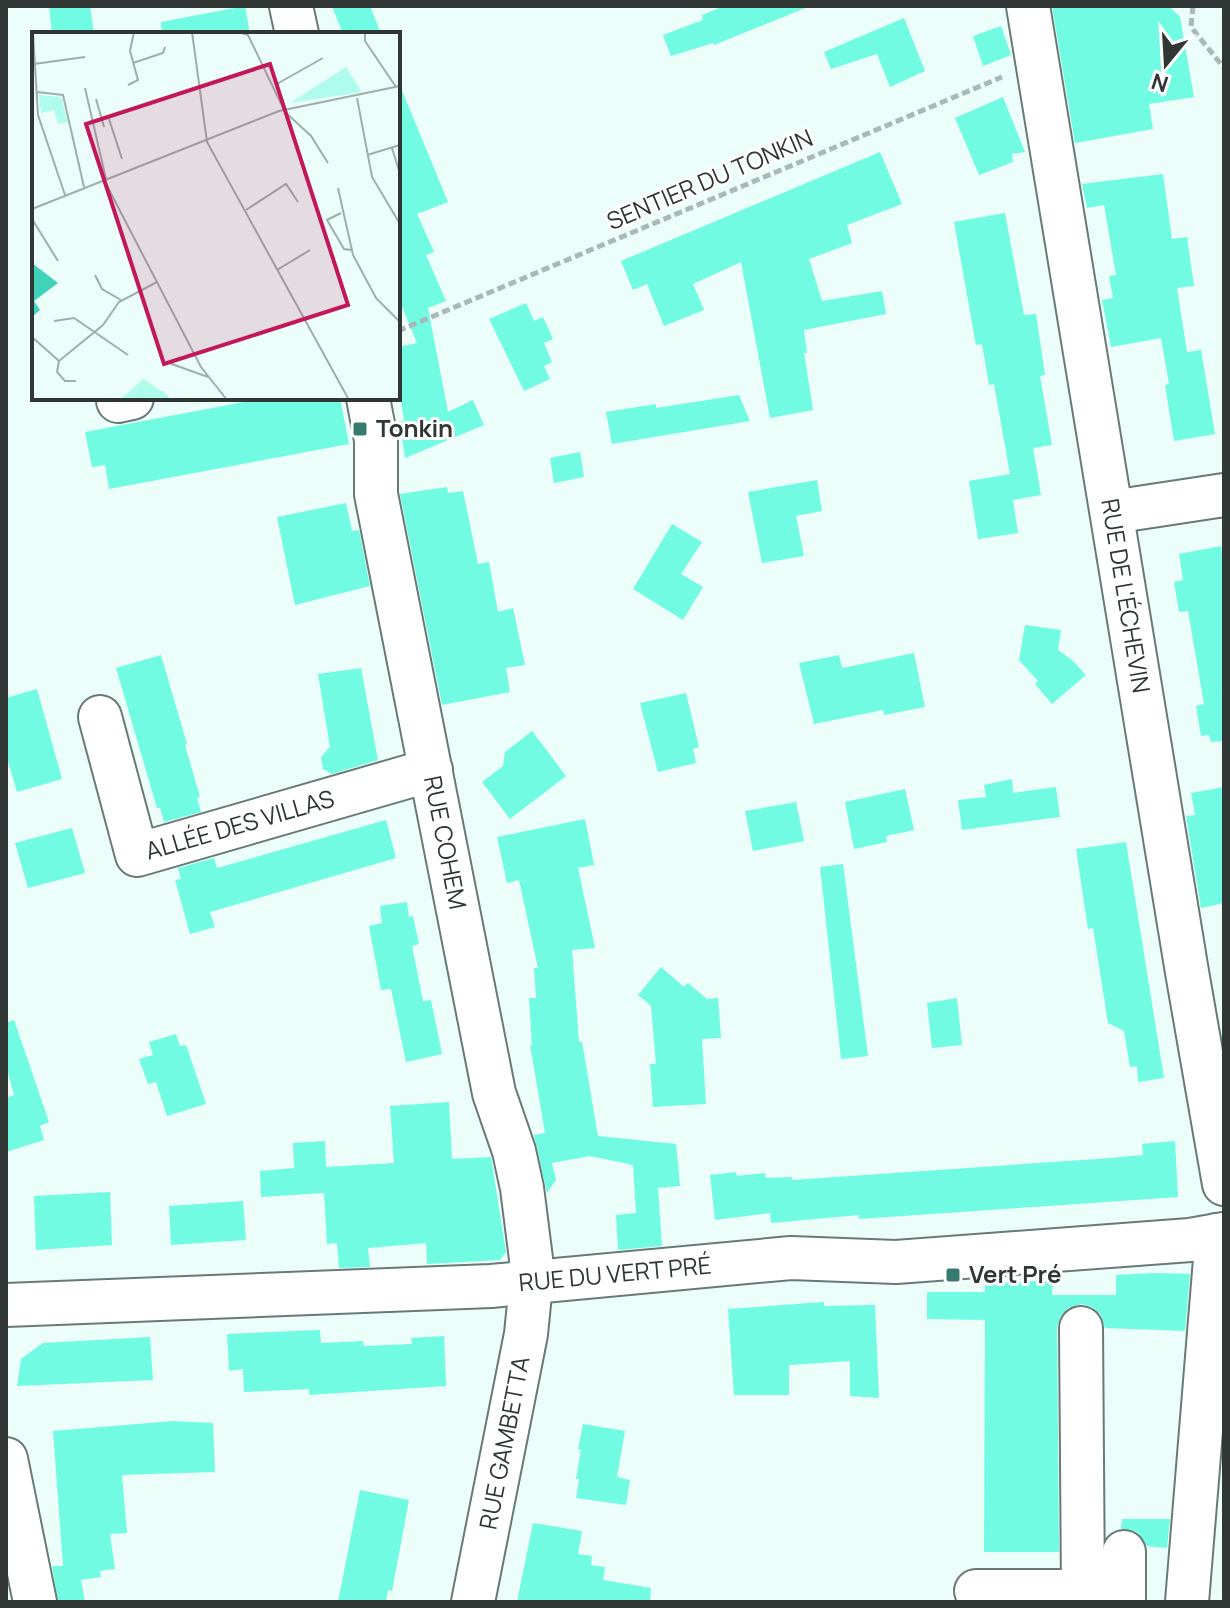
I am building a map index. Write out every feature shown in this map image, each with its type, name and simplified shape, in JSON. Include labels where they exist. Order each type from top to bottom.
[{"type":"street","points":[[291,6],[297,32]]},
{"type":"street","name":"RUE DE L'ÉCHEVIN","points":[[1028,6],[1224,1184]]},
{"type":"street","name":"RUE COHEM","points":[[368,400],[376,440],[374,487],[494,1093],[514,1151],[522,1188],[531,1284]]},
{"type":"street","points":[[1112,512],[1224,495]]},
{"type":"street","name":"ALLÉE DES VILLAS","points":[[100,717],[137,855],[431,770]]},
{"type":"street","points":[[1187,1602],[1220,1235]]},
{"type":"street","name":"RUE DU VERT PRÉ","points":[[6,1305],[531,1284],[791,1258],[896,1262],[1190,1240],[1220,1235]]},
{"type":"street","name":"RUE GAMBETTA","points":[[473,1602],[529,1318],[531,1284]]},
{"type":"street","points":[[1081,1328],[1083,1591]]},
{"type":"street","points":[[7,1469],[35,1602]]},
{"type":"street","points":[[976,1591],[1083,1591],[1124,1582]]},
{"type":"path","points":[[1193,6],[1191,27],[1224,68]]},
{"type":"path","name":"SENTIER DU TONKIN","points":[[400,330],[1036,62]]},
{"type":"building","points":[[49,6],[90,6],[94,32],[52,32]]},
{"type":"building","points":[[245,6],[250,32],[162,32],[161,22]]},
{"type":"building","points":[[332,6],[370,6],[380,32],[342,32]]},
{"type":"building","points":[[724,6],[808,7],[714,45],[671,56],[663,35],[703,20],[702,15]]},
{"type":"building","points":[[1052,6],[1169,6],[1180,17],[1194,97],[1149,104],[1153,129],[1075,143]]},
{"type":"building","points":[[904,18],[925,71],[890,87],[877,54],[831,69],[824,52]]},
{"type":"building","points":[[1001,26],[1011,55],[983,66],[973,36]]},
{"type":"building","points":[[400,86],[448,202],[417,214],[434,252],[426,255],[446,301],[428,308],[448,412],[473,400],[484,425],[405,458],[400,422],[404,420],[400,395],[400,347],[417,343],[400,302]]},
{"type":"building","points":[[1003,97],[1025,152],[1012,154],[1013,162],[979,175],[955,118]]},
{"type":"building","points":[[880,152],[902,204],[847,225],[852,243],[809,259],[822,301],[882,291],[886,314],[804,330],[807,353],[804,353],[813,410],[770,418],[741,262],[693,284],[704,310],[664,326],[647,284],[633,290],[621,261]]},
{"type":"building","points":[[1163,174],[1172,239],[1187,237],[1194,286],[1177,288],[1187,352],[1201,350],[1215,434],[1174,441],[1161,338],[1111,347],[1102,300],[1113,298],[1109,276],[1116,275],[1104,205],[1087,208],[1082,184]]},
{"type":"building","points":[[1005,213],[1024,315],[1036,314],[1045,375],[1040,376],[1052,445],[1033,448],[1041,495],[1013,500],[1018,533],[978,539],[969,481],[1010,474],[994,384],[989,385],[982,344],[976,345],[954,222]]},
{"type":"building","points":[[526,303],[534,321],[543,317],[553,339],[544,343],[552,362],[544,366],[550,379],[524,391],[489,319]]},
{"type":"building","points":[[739,395],[750,421],[612,444],[606,412]]},
{"type":"building","points":[[254,400],[340,400],[349,444],[109,489],[105,465],[92,467],[85,432]]},
{"type":"building","points":[[580,452],[584,477],[554,483],[550,458]]},
{"type":"building","points":[[817,480],[822,511],[796,516],[804,556],[762,563],[748,492]]},
{"type":"building","points":[[447,487],[448,493],[463,491],[478,564],[489,562],[498,612],[513,608],[525,665],[506,668],[510,692],[442,705],[400,494]]},
{"type":"building","points":[[346,503],[352,531],[359,530],[370,586],[295,605],[277,517]]},
{"type":"building","points":[[672,524],[702,542],[681,574],[703,587],[683,620],[633,589]]},
{"type":"building","points":[[1221,546],[1224,566],[1224,741],[1211,742],[1209,735],[1201,736],[1196,706],[1204,704],[1188,611],[1179,612],[1174,582],[1183,580],[1179,554]]},
{"type":"building","points":[[1025,625],[1061,630],[1058,650],[1086,675],[1052,704],[1035,684],[1038,681],[1019,660]]},
{"type":"building","points":[[914,653],[925,707],[884,715],[883,710],[814,724],[799,663],[839,655],[842,668]]},
{"type":"building","points":[[161,655],[187,744],[201,812],[164,822],[160,808],[157,808],[116,668]]},
{"type":"building","points":[[361,668],[378,760],[332,774],[323,769],[321,757],[330,747],[318,674]]},
{"type":"building","points":[[37,689],[62,779],[17,792],[6,754],[6,698]]},
{"type":"building","points":[[686,693],[699,747],[693,749],[696,763],[658,772],[640,703]]},
{"type":"building","points":[[532,731],[566,776],[510,819],[482,782],[503,766],[505,752]]},
{"type":"building","points":[[1012,779],[1013,793],[1056,787],[1060,817],[962,830],[958,800],[986,797],[984,785]]},
{"type":"building","points":[[1224,787],[1224,903],[1201,908],[1186,816],[1195,815],[1191,793]]},
{"type":"building","points":[[905,789],[914,830],[886,836],[887,842],[854,849],[845,802]]},
{"type":"building","points":[[796,802],[804,841],[753,851],[745,811]]},
{"type":"building","points":[[585,819],[594,865],[578,868],[595,948],[572,950],[579,1042],[582,1042],[598,1136],[676,1144],[680,1186],[658,1188],[662,1246],[618,1250],[616,1215],[636,1213],[633,1165],[590,1156],[552,1163],[556,1180],[547,1193],[534,1135],[545,1133],[530,1045],[529,998],[536,998],[534,968],[538,968],[519,880],[507,883],[497,837]]},
{"type":"building","points":[[386,820],[396,858],[210,912],[215,927],[190,934],[175,880],[181,879],[178,868],[214,858],[217,868]]},
{"type":"building","points":[[72,828],[85,873],[28,888],[15,843]]},
{"type":"building","points":[[1126,842],[1164,1078],[1138,1082],[1137,1066],[1130,1067],[1124,1031],[1108,1023],[1093,928],[1088,929],[1076,849]]},
{"type":"building","points":[[843,864],[868,1056],[841,1059],[820,867]]},
{"type":"building","points":[[407,902],[419,944],[412,946],[423,1001],[431,1000],[442,1054],[406,1062],[391,989],[381,990],[369,926],[382,923],[380,906]]},
{"type":"building","points":[[661,967],[684,987],[688,983],[707,999],[718,998],[721,1038],[702,1039],[706,1104],[653,1107],[650,1064],[656,1064],[651,1006],[638,995]]},
{"type":"building","points":[[957,998],[962,1045],[932,1048],[927,1003]]},
{"type":"building","points":[[14,1020],[49,1122],[40,1126],[44,1140],[6,1152],[6,1098],[14,1095],[6,1066],[6,1023]]},
{"type":"building","points":[[176,1034],[180,1046],[186,1045],[206,1104],[167,1116],[156,1082],[148,1084],[139,1059],[153,1055],[149,1042]]},
{"type":"building","points":[[449,1102],[452,1159],[491,1157],[506,1252],[500,1260],[427,1264],[426,1243],[368,1248],[370,1267],[339,1268],[337,1243],[327,1244],[324,1193],[261,1197],[260,1171],[294,1168],[293,1143],[325,1141],[326,1167],[394,1163],[390,1106]]},
{"type":"building","points":[[1175,1141],[1178,1197],[859,1219],[859,1215],[771,1223],[770,1213],[715,1220],[710,1175],[765,1173],[766,1178],[792,1177],[792,1180],[1097,1159],[1143,1155],[1142,1144]]},
{"type":"building","points":[[110,1192],[112,1245],[36,1250],[34,1196]]},
{"type":"building","points":[[243,1201],[246,1240],[171,1245],[169,1206]]},
{"type":"building","points":[[1190,1274],[1185,1331],[1105,1328],[1101,1315],[1092,1307],[1082,1304],[1068,1308],[1060,1317],[1057,1328],[1059,1552],[984,1552],[985,1320],[927,1319],[927,1292],[985,1292],[985,1284],[1053,1280],[1052,1295],[1116,1295],[1116,1275]]},
{"type":"building","points":[[824,1302],[824,1306],[875,1305],[879,1398],[850,1396],[850,1361],[789,1365],[789,1395],[734,1395],[728,1309]]},
{"type":"building","points":[[320,1330],[321,1343],[363,1341],[364,1346],[412,1344],[411,1338],[444,1336],[446,1386],[309,1395],[309,1389],[244,1392],[243,1369],[229,1371],[227,1334]]},
{"type":"building","points":[[150,1337],[153,1380],[17,1386],[21,1359],[43,1343]]},
{"type":"building","points":[[173,1421],[213,1423],[215,1472],[122,1475],[127,1533],[110,1534],[115,1569],[100,1571],[101,1577],[81,1580],[85,1602],[58,1602],[52,1566],[63,1566],[53,1431]]},
{"type":"building","points":[[583,1424],[625,1431],[617,1477],[630,1480],[626,1505],[576,1498],[581,1450],[578,1449]]},
{"type":"building","points":[[360,1490],[409,1500],[392,1591],[388,1590],[386,1602],[338,1602]]},
{"type":"building","points":[[1122,1519],[1170,1519],[1167,1548],[1147,1546],[1137,1532],[1121,1529]]},
{"type":"building","points":[[533,1523],[582,1531],[578,1554],[592,1556],[591,1565],[605,1567],[603,1580],[651,1588],[650,1602],[517,1602]]},
{"type":"place","name":"Tonkin","points":[[360,429]]},
{"type":"place","name":"Vert Pré","points":[[953,1275]]}]
